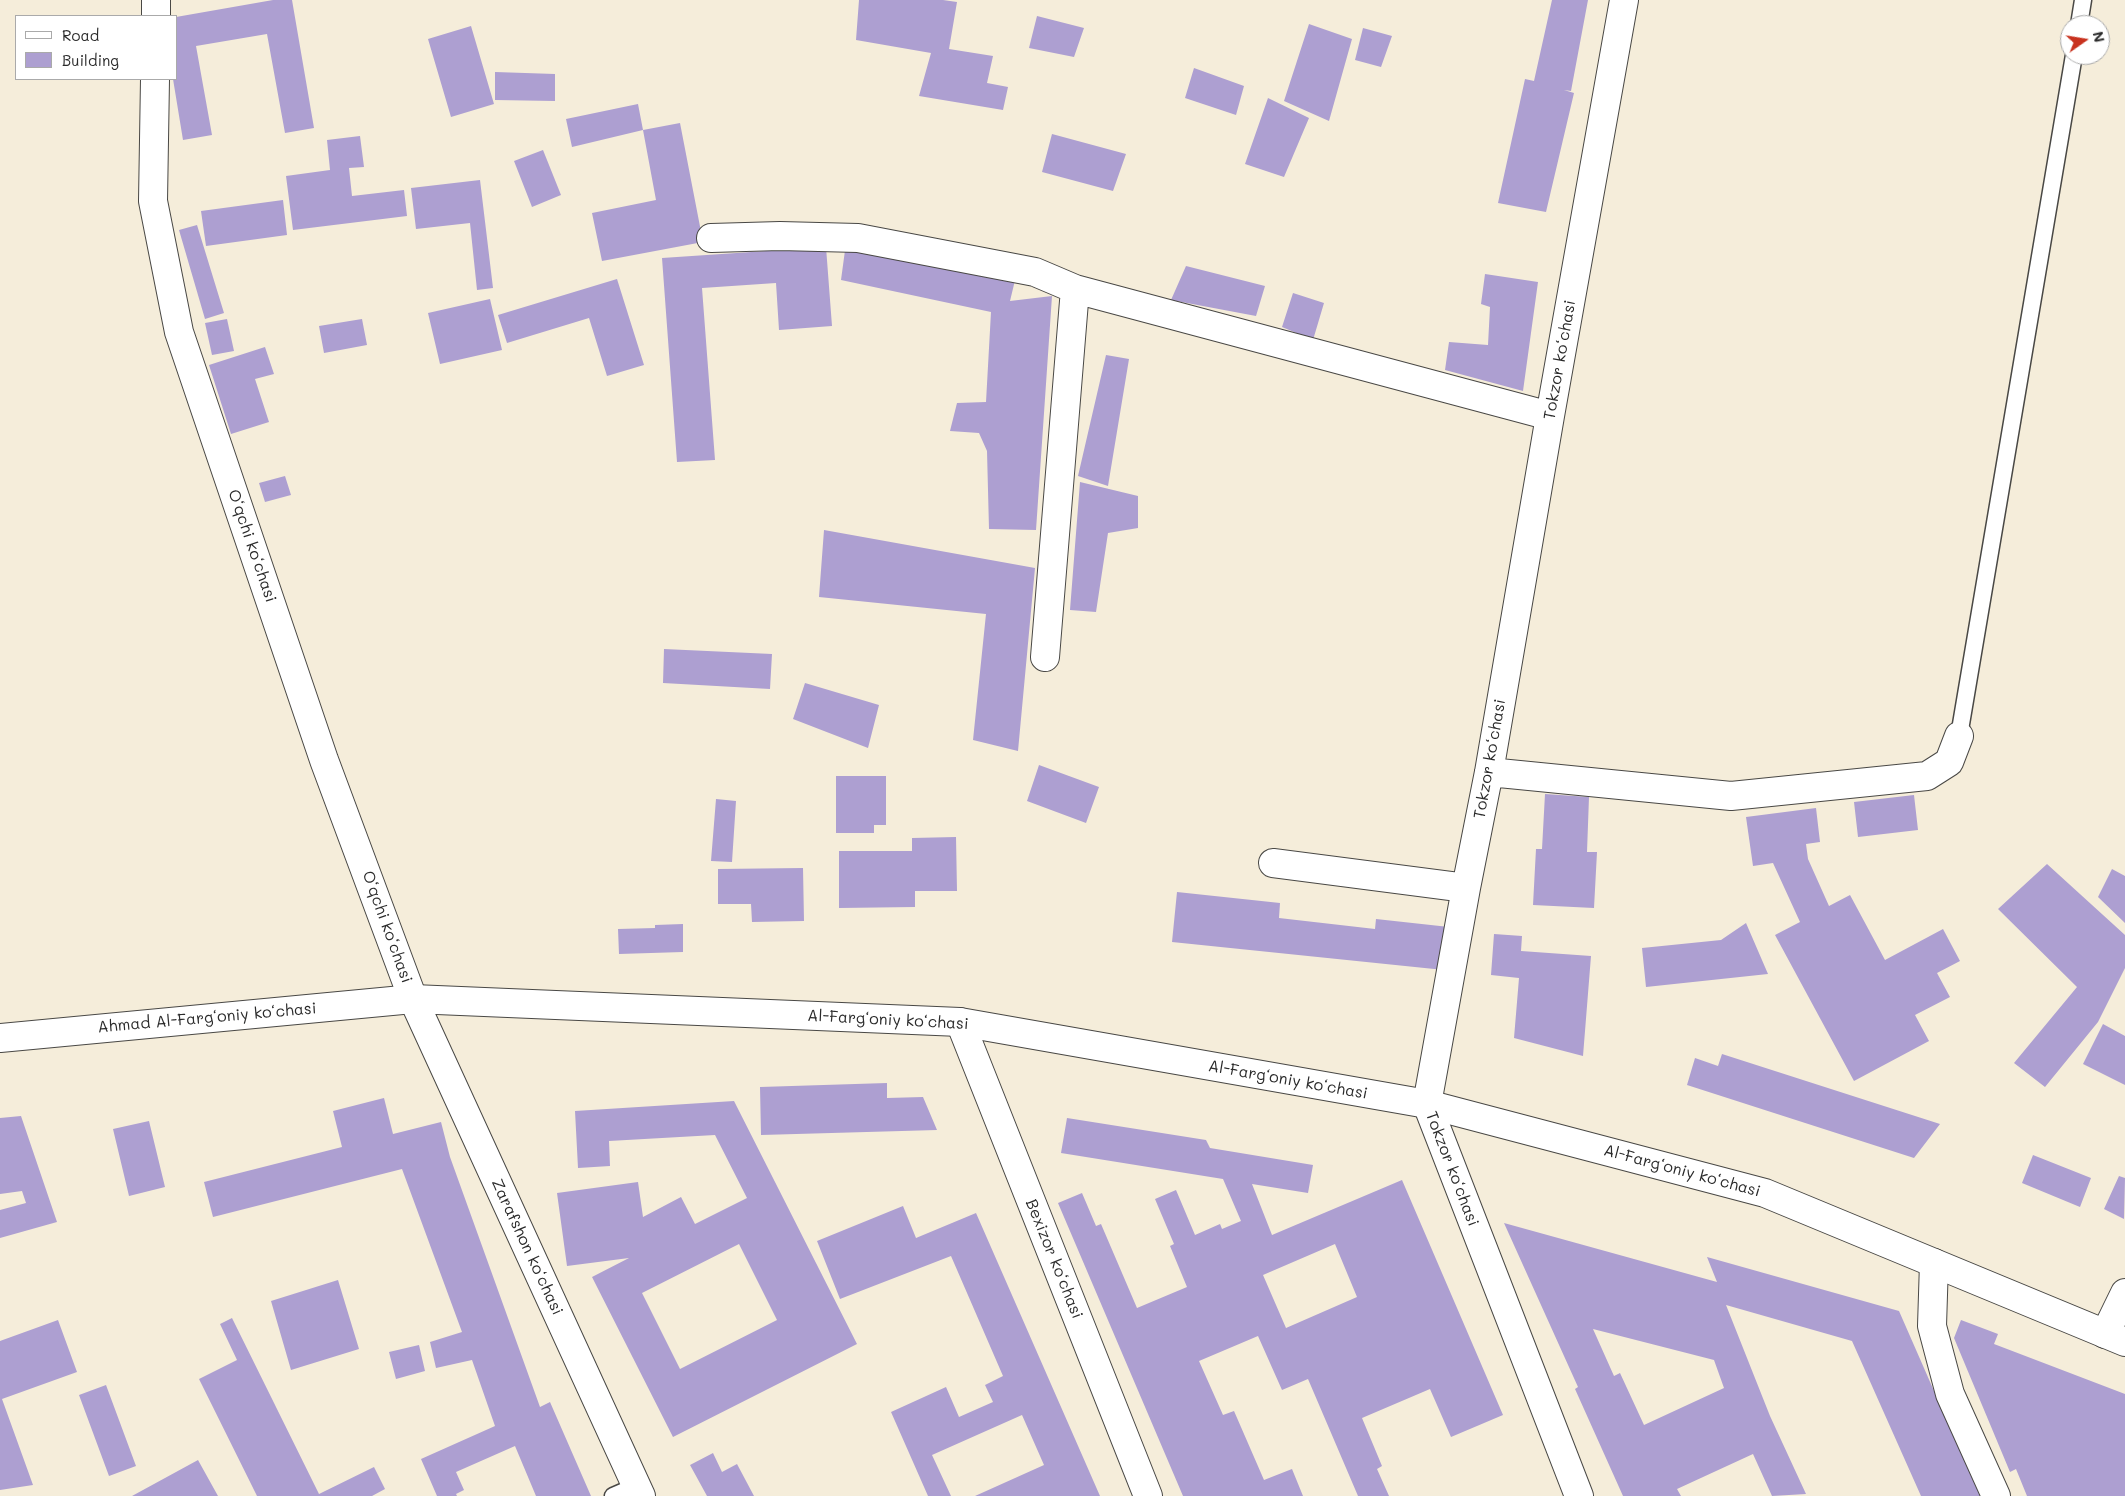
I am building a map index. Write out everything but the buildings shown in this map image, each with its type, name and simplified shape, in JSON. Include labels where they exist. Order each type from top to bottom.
[{"type":"street","points":[[156,0],[156,15]]},
{"type":"street","name":"Tokzor koʻchasi","points":[[1580,1496],[1427,1104],[1489,772],[1624,0]]},
{"type":"street","name":"Oʻqchi koʻchasi","points":[[155,80],[153,200],[179,332],[324,760],[413,999]]},
{"type":"street","points":[[711,238],[780,236],[858,238],[1035,272],[1075,288],[1550,416]]},
{"type":"street","points":[[1045,657],[1075,288]]},
{"type":"street","points":[[1489,772],[1731,796],[1927,776],[1949,762],[1959,736]]},
{"type":"street","points":[[1273,864],[1466,888]]},
{"type":"street","name":"Al-Fargʻoniy koʻchasi","points":[[413,999],[960,1022],[1427,1104],[1765,1193],[2115,1338]]},
{"type":"street","name":"Ahmad Al-Fargʻoniy koʻchasi","points":[[0,1038],[413,999]]},
{"type":"street","name":"Zarafshon koʻchasi","points":[[413,999],[630,1493]]},
{"type":"street","name":"Bexizor koʻchasi","points":[[960,1022],[1148,1496]]},
{"type":"street","points":[[1934,1263],[1932,1326],[1934,1336],[1950,1394],[1996,1496]]},
{"type":"street","points":[[2115,1338],[2125,1293]]},
{"type":"lane","points":[[2081,15],[2084,0]]},
{"type":"lane","points":[[1959,736],[2072,65]]}]
